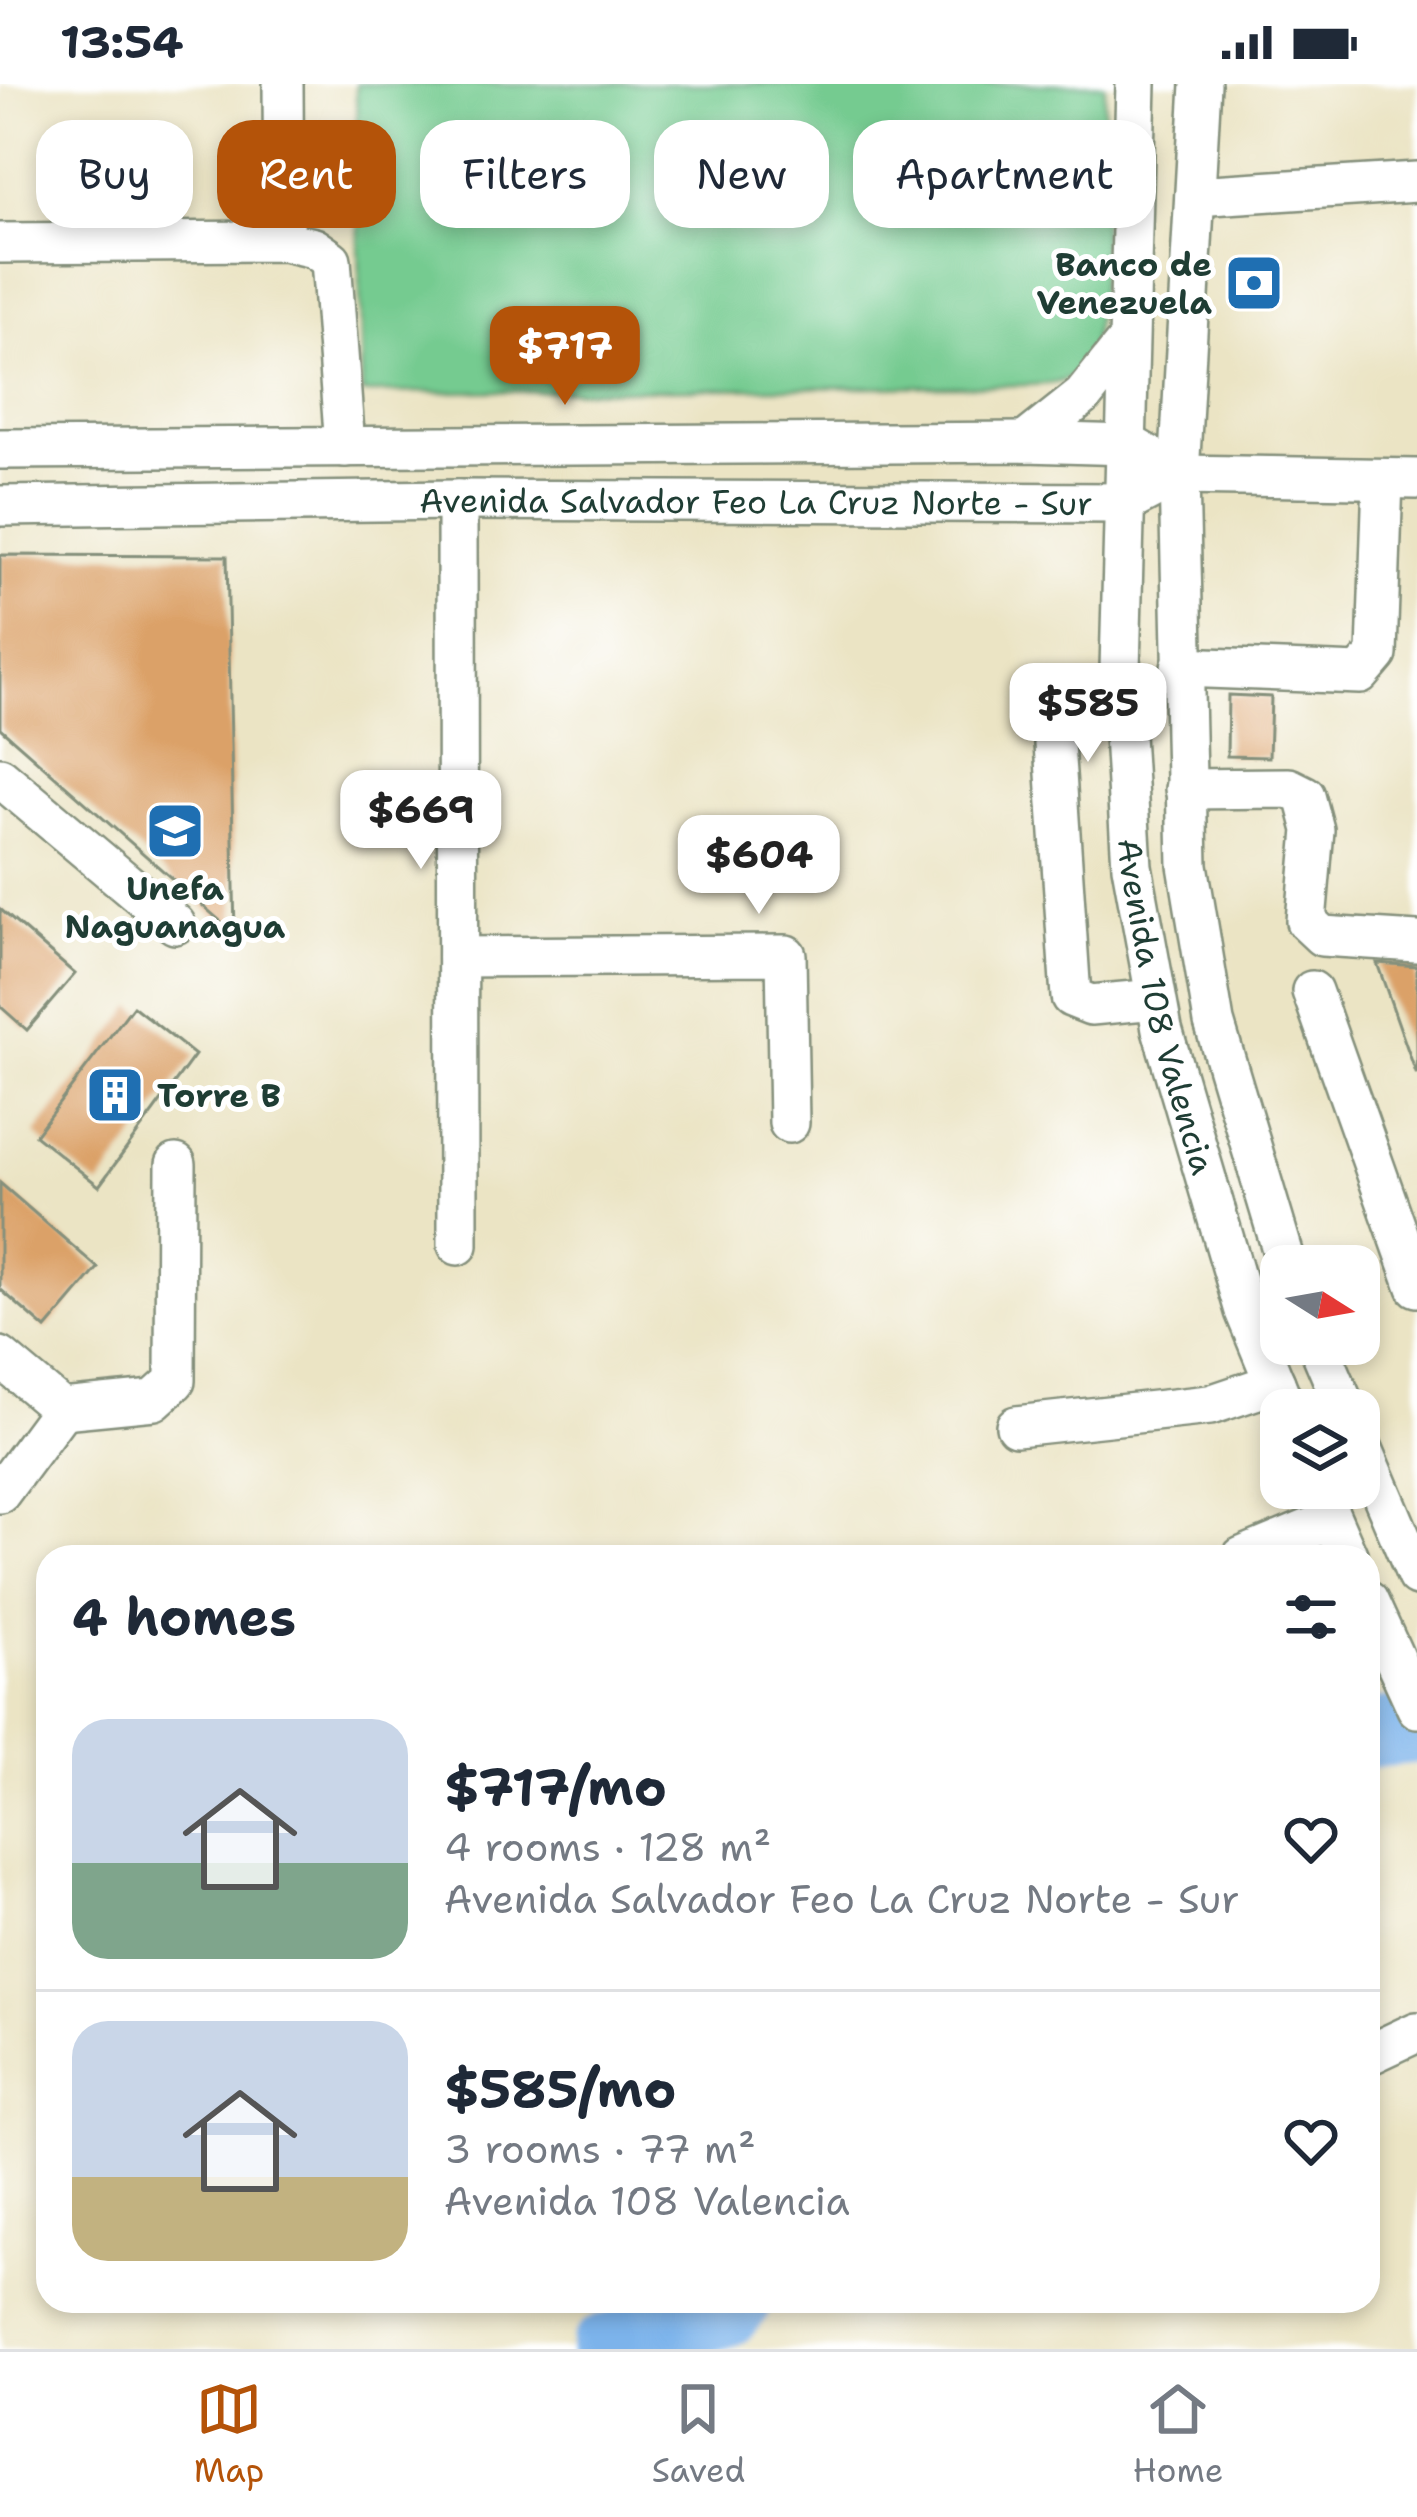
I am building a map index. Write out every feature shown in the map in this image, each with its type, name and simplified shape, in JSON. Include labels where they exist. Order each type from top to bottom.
[{"type":"street","points":[[283,84],[284,241]]},
{"type":"street","name":"Avenida 108 Valencia","points":[[1136,84],[1121,691],[1132,866],[1156,999],[1232,1270],[1278,1389]]},
{"type":"street","name":"Avenida 108 Valencia","points":[[1201,84],[1179,475],[1188,866],[1214,1022],[1281,1245]]},
{"type":"street","points":[[1195,196],[1417,182]]},
{"type":"street","points":[[0,243],[284,241],[331,260],[345,447]]},
{"type":"street","points":[[1025,442],[1083,397],[1128,340]]},
{"type":"street","name":"Avenida Salvador Feo La Cruz Norte - Sur","points":[[0,449],[1025,442],[1130,445],[1179,475]]},
{"type":"street","points":[[1179,475],[1400,479],[1377,654],[1370,667],[1360,674],[1181,667]]},
{"type":"street","name":"Avenida Salvador Feo La Cruz Norte - Sur","points":[[0,506],[458,500],[1126,502],[1179,475]]},
{"type":"street","points":[[458,500],[458,1245]]},
{"type":"street","points":[[1054,744],[1071,997],[1091,1005],[1156,999]]},
{"type":"street","points":[[0,776],[175,924]]},
{"type":"street","points":[[1185,789],[1289,788],[1305,796],[1314,830],[1306,921],[1322,936],[1417,942]]},
{"type":"street","points":[[458,956],[786,955],[788,1123]]},
{"type":"street","points":[[1312,991],[1417,1287]]},
{"type":"street","points":[[0,1357],[62,1409],[154,1400],[175,1382],[176,1164]]},
{"type":"street","points":[[1016,1426],[1260,1399]]},
{"type":"street","points":[[0,1493],[62,1409]]},
{"type":"street","points":[[1380,1489],[1416,1574]]},
{"type":"street","points":[[1260,1545],[1316,1509]]},
{"type":"street","points":[[1326,1509],[1343,1545]]},
{"type":"street","points":[[1380,1627],[1417,1708]]},
{"type":"street","points":[[1380,2049],[1417,2032]]},
{"type":"green space","points":[[356,84],[1105,84],[1105,120],[853,120],[853,228],[1103,228],[1092,340],[1085,362],[1068,379],[1029,385],[362,393],[359,228],[396,228],[396,120],[357,120]]},
{"type":"building","name":"Unefa Naguanagua","points":[[0,555],[227,556],[235,934],[0,728]]},
{"type":"building","points":[[1228,695],[1271,697],[1269,757],[1227,756]]},
{"type":"building","points":[[0,909],[75,974],[27,1030],[0,1006]]},
{"type":"building","points":[[1377,963],[1417,966],[1417,1073],[1416,1073]]},
{"type":"building","name":"Torre B","points":[[133,1006],[195,1055],[99,1186],[35,1135]]},
{"type":"building","points":[[0,1183],[98,1268],[46,1329],[0,1289]]},
{"type":"waterway","points":[[1380,1733],[1417,1729]]},
{"type":"waterway","points":[[605,2349],[724,2313]]},
{"type":"place","name":"Banco de Venezuela","points":[[1254,283]]},
{"type":"place","name":"Unefa Naguanagua","points":[[175,831]]},
{"type":"place","name":"Torre B","points":[[115,1095]]}]
